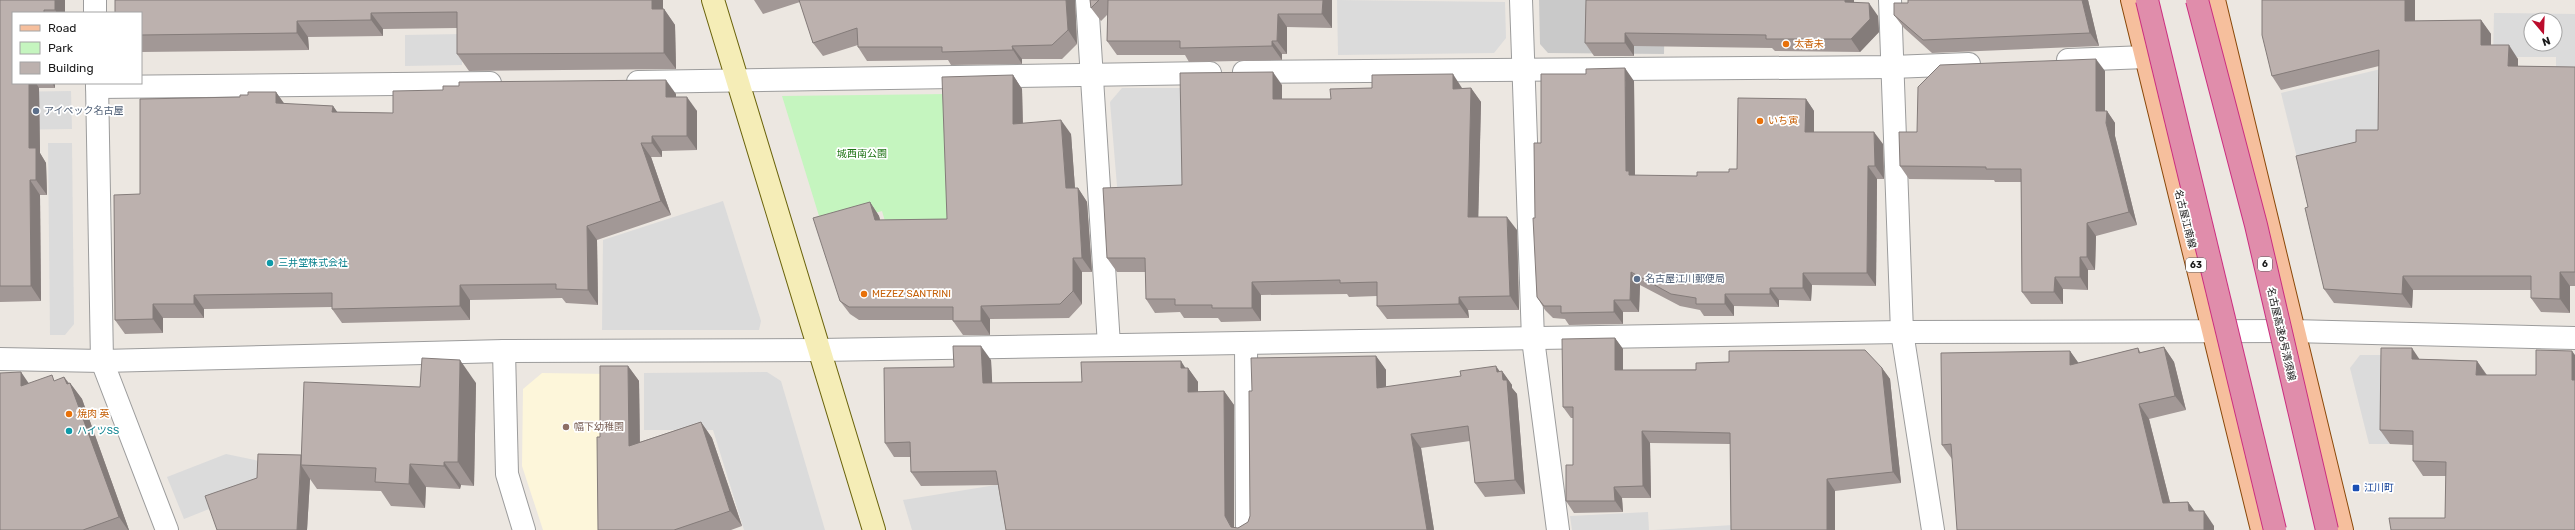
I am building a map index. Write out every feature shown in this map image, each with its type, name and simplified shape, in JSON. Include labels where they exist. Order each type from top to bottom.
[{"type":"highway","points":[[2146,0],[2275,530]]},
{"type":"highway","name":"名古屋高速6号清須線","points":[[2197,0],[2256,225],[2327,530]]},
{"type":"main road","name":"名古屋江南線","points":[[2132,0],[2262,530]]},
{"type":"main road","points":[[2214,0],[2292,331],[2342,530]]},
{"type":"street","points":[[95,0],[95,12]]},
{"type":"street","points":[[713,0],[736,81],[874,530]]},
{"type":"street","points":[[1087,0],[1109,345]]},
{"type":"street","points":[[1521,0],[1533,339],[1558,530]]},
{"type":"street","points":[[1890,0],[1902,332],[1933,530]]},
{"type":"street","points":[[2051,61],[2146,57]]},
{"type":"street","points":[[617,82],[1092,74],[1523,69],[1892,67],[1987,64]]},
{"type":"street","points":[[167,530],[102,361],[97,85],[513,83]]},
{"type":"street","points":[[0,359],[102,361],[504,351],[819,350],[1902,332],[2213,333],[2292,331],[2575,338]]},
{"type":"street","points":[[1246,343],[1246,530]]},
{"type":"street","points":[[504,351],[507,474],[524,530]]},
{"type":"shaded area","points":[[1337,0],[1505,2],[1506,38],[1494,53],[1338,55]]},
{"type":"shaded area","points":[[1539,0],[1665,0],[1664,54],[1548,53],[1540,44]]},
{"type":"shaded area","points":[[2494,13],[2523,13],[2523,52],[2563,52],[2563,14],[2575,14],[2575,69],[2556,69],[2556,57],[2493,57]]},
{"type":"shaded area","points":[[462,34],[462,65],[405,66],[405,35]]},
{"type":"shaded area","points":[[2385,68],[2383,137],[2360,152],[2299,166],[2281,93]]},
{"type":"shaded area","points":[[1122,88],[1187,88],[1188,197],[1118,198],[1110,102]]},
{"type":"shaded area","name":"アイペック名古屋","points":[[71,91],[72,129],[0,130],[0,92]]},
{"type":"shaded area","points":[[48,143],[72,143],[74,324],[65,335],[50,335]]},
{"type":"shaded area","points":[[723,201],[761,321],[759,330],[602,330],[603,240]]},
{"type":"shaded area","points":[[2360,355],[2391,355],[2390,444],[2369,444],[2350,368]]},
{"type":"shaded area","points":[[767,372],[781,381],[825,530],[744,530],[713,430],[644,430],[644,373]]},
{"type":"shaded area","name":"幅下幼稚園","points":[[542,373],[609,374],[607,530],[543,530],[522,466],[523,389]]},
{"type":"shaded area","points":[[226,454],[259,461],[259,489],[184,519],[167,477]]},
{"type":"shaded area","points":[[1002,484],[1010,530],[912,530],[903,500]]},
{"type":"shaded area","points":[[1648,512],[1649,530],[1572,530],[1570,516]]},
{"type":"shaded area","points":[[1733,525],[1734,530],[1654,530]]},
{"type":"green space","name":"城西南公園","points":[[948,94],[949,227],[887,228],[882,211],[823,229],[782,96]]},
{"type":"building","points":[[0,0],[55,0],[55,10],[44,10],[44,12],[12,12],[12,84],[29,84],[29,148],[36,148],[36,180],[30,180],[31,286],[0,286]]},
{"type":"building","points":[[115,0],[652,0],[652,9],[664,9],[664,53],[457,54],[457,12],[371,13],[371,20],[297,21],[297,33],[142,35],[142,12],[115,12]]},
{"type":"building","points":[[799,0],[1066,0],[1068,30],[1052,45],[1012,46],[1013,50],[942,52],[942,47],[858,47],[857,28],[813,43]]},
{"type":"building","points":[[1090,0],[1099,0],[1091,8]]},
{"type":"building","points":[[1108,0],[1323,0],[1322,14],[1278,14],[1277,41],[1272,41],[1272,46],[1180,48],[1180,41],[1107,41]]},
{"type":"building","points":[[1586,0],[1845,0],[1845,2],[1869,3],[1870,19],[1851,39],[1766,39],[1766,35],[1625,33],[1625,43],[1585,43]]},
{"type":"building","points":[[1908,0],[2082,0],[2090,33],[1923,40],[1894,15],[1894,3],[1908,3]]},
{"type":"building","points":[[2262,0],[2405,0],[2405,21],[2481,20],[2481,45],[2509,45],[2508,66],[2575,67],[2575,272],[2560,272],[2560,299],[2531,298],[2531,276],[2403,276],[2402,294],[2324,289],[2305,208],[2308,207],[2296,156],[2356,142],[2356,130],[2378,130],[2379,50],[2272,76],[2262,35]]},
{"type":"building","points":[[2096,59],[2096,111],[2107,111],[2106,123],[2129,212],[2087,223],[2087,257],[2080,257],[2080,277],[2055,277],[2054,292],[2022,292],[2021,169],[1900,166],[1899,132],[1917,132],[1918,87],[1940,65]]},
{"type":"building","points":[[1625,68],[1626,171],[1629,171],[1629,175],[1697,176],[1697,172],[1729,172],[1729,169],[1737,169],[1738,98],[1806,99],[1805,132],[1874,132],[1875,166],[1868,166],[1867,273],[1803,273],[1803,288],[1770,288],[1770,294],[1725,294],[1725,304],[1696,304],[1696,298],[1671,294],[1631,272],[1630,300],[1614,300],[1614,312],[1561,313],[1561,306],[1544,306],[1537,297],[1533,218],[1535,218],[1534,143],[1541,143],[1541,74],[1586,74],[1586,69]]},
{"type":"building","points":[[1273,72],[1273,99],[1331,99],[1330,89],[1372,88],[1372,75],[1453,74],[1453,89],[1471,88],[1468,217],[1507,217],[1510,296],[1459,297],[1459,304],[1377,306],[1377,282],[1340,283],[1340,280],[1252,282],[1252,308],[1212,308],[1212,305],[1175,305],[1175,299],[1146,299],[1145,258],[1107,258],[1103,188],[1182,185],[1180,73]]},
{"type":"building","points":[[1013,75],[1013,124],[1061,120],[1066,188],[1078,188],[1082,258],[1073,258],[1073,291],[1060,304],[981,306],[981,321],[953,321],[953,307],[849,307],[840,301],[813,218],[870,202],[875,220],[947,219],[942,77]]},
{"type":"building","points":[[666,80],[666,97],[687,97],[687,136],[652,136],[652,143],[641,143],[661,201],[587,226],[588,290],[556,289],[556,284],[460,285],[460,306],[332,309],[332,293],[194,295],[194,304],[153,304],[153,319],[115,320],[114,195],[140,194],[140,99],[240,97],[240,95],[248,95],[248,92],[276,92],[276,103],[333,106],[332,112],[393,113],[393,91],[443,90],[443,86],[459,86],[459,82]]},
{"type":"building","points":[[1615,338],[1615,370],[1696,370],[1696,363],[1729,362],[1729,351],[1865,350],[1882,368],[1893,472],[1827,479],[1827,530],[1731,530],[1730,433],[1642,431],[1643,486],[1614,487],[1615,501],[1566,501],[1566,465],[1573,465],[1573,407],[1563,407],[1562,339]]},
{"type":"building","points":[[953,346],[981,346],[983,383],[1082,382],[1081,362],[1181,361],[1181,368],[1188,368],[1188,392],[1224,391],[1225,516],[1231,527],[1238,528],[1248,522],[1250,516],[1249,391],[1252,391],[1251,358],[1376,356],[1377,388],[1461,376],[1460,371],[1496,366],[1497,372],[1502,371],[1503,380],[1507,380],[1515,480],[1475,483],[1468,426],[1411,434],[1427,530],[1006,530],[996,471],[911,472],[910,442],[885,443],[884,368],[954,367]]},
{"type":"building","points":[[2164,347],[2175,396],[2139,404],[2163,503],[2188,502],[2189,511],[2204,511],[2204,530],[1957,530],[1951,444],[1942,445],[1941,353],[2070,351],[2070,365],[2138,348],[2139,353]]},
{"type":"building","points":[[2381,348],[2412,348],[2412,359],[2477,361],[2476,375],[2536,375],[2536,350],[2572,351],[2572,380],[2575,380],[2575,530],[2391,530],[2389,518],[2445,518],[2446,462],[2413,461],[2413,431],[2380,430]]},
{"type":"building","points":[[422,358],[460,360],[458,462],[444,462],[444,466],[410,464],[409,484],[375,482],[376,468],[301,465],[304,382],[420,387]]},
{"type":"building","points":[[600,366],[628,366],[629,446],[701,422],[730,511],[674,530],[598,530],[597,437],[600,437]]},
{"type":"building","points":[[21,372],[21,386],[52,375],[54,381],[64,377],[67,384],[70,383],[119,517],[83,530],[0,530],[0,373]]},
{"type":"building","points":[[258,454],[301,455],[297,530],[217,530],[205,496],[257,478]]},
{"type":"place","name":"太香未","points":[[1786,44]]},
{"type":"place","name":"アイペック名古屋","points":[[36,111]]},
{"type":"place","name":"いち寅","points":[[1760,121]]},
{"type":"place","name":"三井堂株式会社","points":[[270,263]]},
{"type":"place","name":"名古屋江川郵便局","points":[[1637,279]]},
{"type":"place","name":"MEZEZ SANTRINI","points":[[864,294]]},
{"type":"place","name":"焼肉 英","points":[[69,414]]},
{"type":"place","name":"幅下幼稚園","points":[[566,427]]},
{"type":"place","name":"ハイツSS","points":[[69,431]]},
{"type":"place","name":"江川町","points":[[2356,488]]}]
